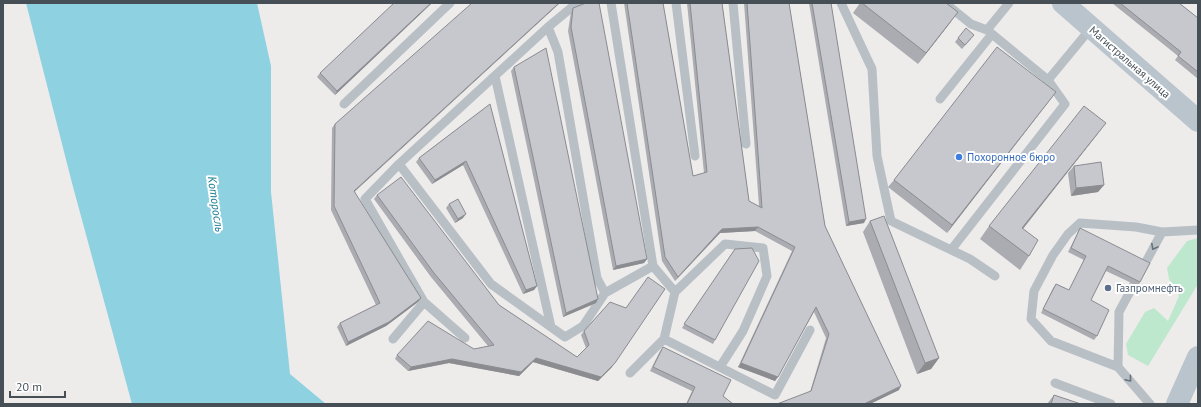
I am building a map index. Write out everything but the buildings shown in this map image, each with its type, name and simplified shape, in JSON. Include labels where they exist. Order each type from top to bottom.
[{"type":"main road","name":"Магистральная улица","points":[[1063,3],[1198,121]]},
{"type":"main road","points":[[1177,404],[1198,357]]},
{"type":"lane","points":[[344,104],[450,3]]},
{"type":"lane","points":[[465,338],[424,302],[365,199],[399,164],[548,27],[577,3]]},
{"type":"lane","points":[[610,3],[653,266],[675,292]]},
{"type":"lane","points":[[676,3],[695,156]]},
{"type":"lane","points":[[733,3],[746,144]]},
{"type":"lane","points":[[841,3],[872,69],[877,156],[891,221],[970,259],[995,276]]},
{"type":"lane","points":[[945,3],[971,24],[990,32],[1048,80],[1065,104],[951,250]]},
{"type":"lane","points":[[940,99],[990,32],[1009,3]]},
{"type":"lane","points":[[548,27],[558,52],[597,278],[605,292]]},
{"type":"lane","points":[[1048,80],[1091,28]]},
{"type":"lane","points":[[495,76],[551,327]]},
{"type":"lane","points":[[399,164],[492,284],[565,337],[583,326],[605,292],[653,266]]},
{"type":"lane","points":[[1150,404],[1118,367],[1051,341],[1031,319],[1034,291],[1052,255],[1068,234],[1080,224],[1136,227],[1162,232],[1198,230]]},
{"type":"lane","points":[[1118,367],[1119,312],[1162,232]]},
{"type":"lane","points":[[630,373],[664,340],[675,292],[725,244],[763,248],[768,276],[743,331],[720,367]]},
{"type":"lane","points":[[393,340],[424,302]]},
{"type":"lane","points":[[664,340],[775,395],[810,330]]},
{"type":"lane","points":[[1055,383],[1111,404]]},
{"type":"green space","points":[[1198,238],[1198,284],[1148,366],[1128,355],[1126,344],[1145,312],[1154,308],[1168,321],[1179,296],[1169,279],[1167,268],[1187,241]]},
{"type":"water","name":"Которосль","points":[[26,3],[257,3],[271,66],[271,192],[290,374],[326,404],[132,404],[72,183]]},
{"type":"place","name":"Похоронное бюро","points":[[959,157]]},
{"type":"place","name":"Газпромнефть","points":[[1108,288]]}]
